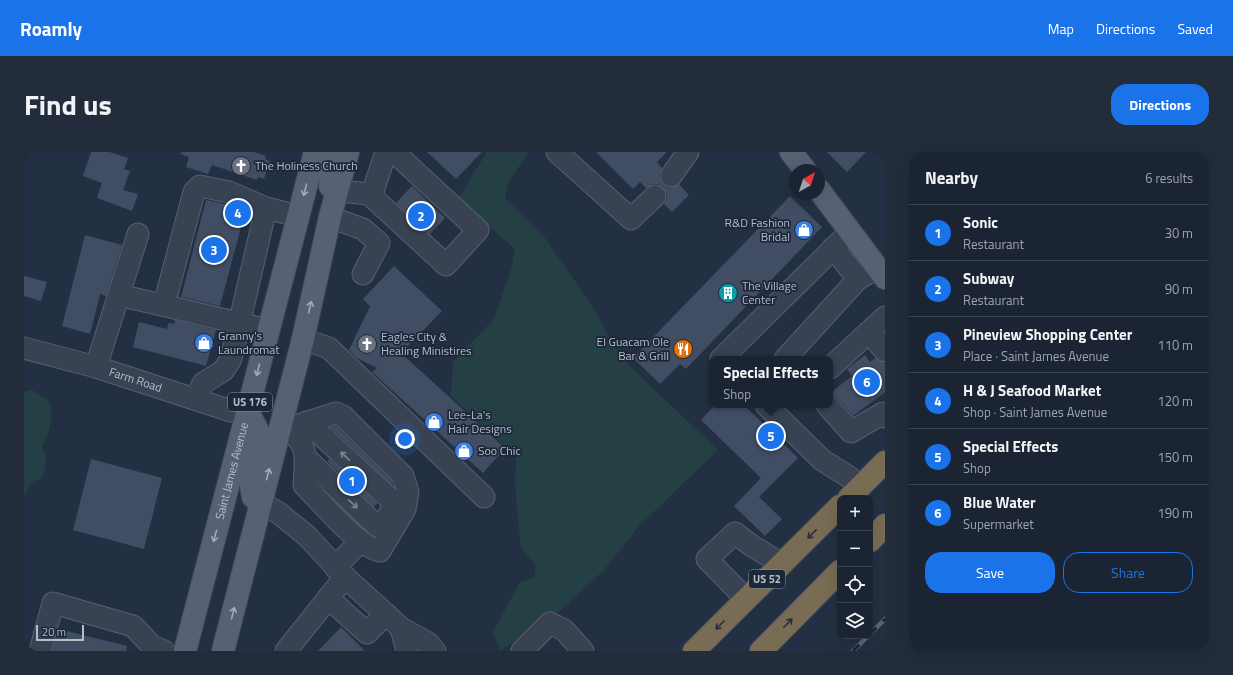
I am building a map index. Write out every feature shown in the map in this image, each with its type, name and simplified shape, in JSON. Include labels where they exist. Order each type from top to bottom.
[{"type":"highway","points":[[854,493],[885,462]]},
{"type":"highway","name":"US 52","points":[[694,651],[837,509]]},
{"type":"highway","points":[[873,538],[885,525]]},
{"type":"highway","points":[[761,651],[837,574]]},
{"type":"main road","name":"Saint James Avenue","points":[[185,651],[315,152]]},
{"type":"main road","points":[[330,217],[330,166],[332,152]]},
{"type":"main road","name":"US 176","points":[[223,651],[261,502],[283,428],[330,217],[348,152]]},
{"type":"main road","points":[[791,152],[800,164]]},
{"type":"main road","points":[[825,198],[881,273]]},
{"type":"main road","points":[[248,412],[259,433],[250,479],[253,497],[261,502]]},
{"type":"street","points":[[369,194],[373,192],[386,152]]},
{"type":"street","points":[[338,191],[369,194],[446,265],[478,230],[394,152]]},
{"type":"street","points":[[557,152],[631,218],[655,196]]},
{"type":"street","points":[[671,176],[688,152]]},
{"type":"street","points":[[164,305],[194,192],[200,186],[229,192],[266,208],[298,216]]},
{"type":"street","points":[[196,398],[203,383],[223,371],[231,359],[266,208]]},
{"type":"street","points":[[330,217],[363,229],[379,243],[363,274]]},
{"type":"street","points":[[723,356],[850,232]]},
{"type":"street","points":[[96,367],[138,234]]},
{"type":"street","points":[[833,248],[858,279]]},
{"type":"street","points":[[792,356],[858,279],[881,273]]},
{"type":"street","points":[[119,295],[268,330]]},
{"type":"street","points":[[833,365],[885,317]]},
{"type":"street","points":[[869,332],[885,352]]},
{"type":"street","points":[[303,339],[329,348],[484,497]]},
{"type":"street","name":"Farm Road","points":[[24,348],[96,367],[196,398],[231,411],[248,412]]},
{"type":"street","points":[[769,408],[822,460],[849,477],[854,493]]},
{"type":"street","points":[[831,408],[851,432],[884,414]]},
{"type":"street","points":[[336,413],[343,416],[403,476],[408,492],[405,509],[380,551],[374,550],[360,542],[304,485],[304,446],[296,436],[283,428],[336,413]]},
{"type":"street","points":[[305,457],[377,526],[385,522],[394,505],[390,499],[307,422]]},
{"type":"street","points":[[261,502],[280,514],[306,536],[340,572],[393,621],[428,643],[435,651]]},
{"type":"street","points":[[746,599],[707,559],[735,533],[752,546],[782,564]]},
{"type":"street","points":[[286,651],[328,598],[340,572],[360,542]]},
{"type":"street","points":[[328,598],[367,633],[393,621]]},
{"type":"street","points":[[40,651],[54,603],[133,626],[152,646],[164,651]]},
{"type":"street","points":[[393,621],[407,651]]},
{"type":"street","points":[[522,651],[550,623],[564,630],[583,651]]},
{"type":"green space","points":[[487,152],[529,152],[509,181],[505,198],[545,238],[592,306],[621,358],[718,450],[639,526],[604,570],[560,611],[500,651],[493,632],[520,582],[535,578],[535,563],[521,549],[515,486],[516,457],[451,396],[453,362],[494,319],[511,270],[515,249],[458,199]]},
{"type":"green space","points":[[32,390],[49,401],[51,419],[49,430],[42,446],[46,462],[44,473],[42,478],[32,482],[24,497],[24,392]]},
{"type":"building","points":[[91,152],[109,152],[128,158],[124,169],[130,171],[123,190],[138,194],[132,211],[97,198],[102,183],[83,176]]},
{"type":"building","name":"The Holiness Church","points":[[181,152],[254,152],[266,156],[265,159],[270,161],[264,179],[258,177],[257,180],[212,165],[208,174],[186,167],[189,157],[180,154]]},
{"type":"building","points":[[427,152],[482,152],[456,179]]},
{"type":"building","points":[[596,152],[667,152],[657,162],[662,168],[659,175],[660,181],[664,186],[670,188],[679,184],[689,195],[672,212],[664,204],[667,199],[667,194],[663,187],[658,184],[653,184],[646,188],[640,182],[633,189]]},
{"type":"building","points":[[827,152],[866,152],[847,172]]},
{"type":"building","points":[[412,186],[445,218],[430,234],[396,203]]},
{"type":"building","name":"The Village Center","points":[[789,197],[789,200],[794,200],[822,227],[686,369],[680,364],[660,384],[633,358]]},
{"type":"building","points":[[206,200],[225,204],[245,212],[220,306],[181,297]]},
{"type":"building","points":[[85,235],[122,245],[106,296],[100,294],[90,334],[62,326]]},
{"type":"building","points":[[394,266],[442,311],[401,353],[505,448],[483,473],[372,372],[377,368],[357,358],[349,350],[370,306],[363,299]]},
{"type":"building","points":[[24,276],[47,282],[41,301],[24,296]]},
{"type":"building","points":[[175,320],[216,330],[206,366],[133,347],[139,322],[167,329],[168,323],[174,324]]},
{"type":"building","points":[[865,355],[870,362],[875,358],[885,363],[885,392],[853,416],[833,395],[833,391],[852,376],[847,369]]},
{"type":"building","points":[[712,408],[747,408],[798,458],[759,497],[782,519],[765,536],[734,506],[761,478],[701,420]]},
{"type":"building","points":[[336,426],[392,482],[393,486],[330,427]]},
{"type":"building","points":[[91,459],[162,478],[144,549],[73,530]]},
{"type":"building","points":[[329,459],[377,503],[374,507],[327,461]]},
{"type":"building","points":[[341,627],[365,651],[318,651]]},
{"type":"building","points":[[58,629],[127,646],[126,651],[52,651]]},
{"type":"railway","points":[[873,631],[885,619]]},
{"type":"railway","points":[[853,651],[865,639]]},
{"type":"place","name":"The Holiness Church","points":[[241,166]]},
{"type":"place","name":"H & J Seafood Market","points":[[238,213]]},
{"type":"place","name":"Subway","points":[[421,216]]},
{"type":"place","name":"R&D Fashion Bridal","points":[[804,230]]},
{"type":"place","name":"Pineview Shopping Center","points":[[214,250]]},
{"type":"place","name":"The Village Center","points":[[728,293]]},
{"type":"place","name":"Granny's Laundromat","points":[[204,343]]},
{"type":"place","name":"Eagles City & Healing Ministires","points":[[367,344]]},
{"type":"place","name":"El Guacam Ole Bar & Grill","points":[[683,349]]},
{"type":"place","name":"Blue Water","points":[[867,382]]},
{"type":"place","name":"Lee-La's Hair Designs","points":[[434,422]]},
{"type":"place","name":"Special Effects","points":[[771,436]]},
{"type":"place","name":"Soo Chic","points":[[464,451]]},
{"type":"place","name":"Sonic","points":[[352,481]]}]
